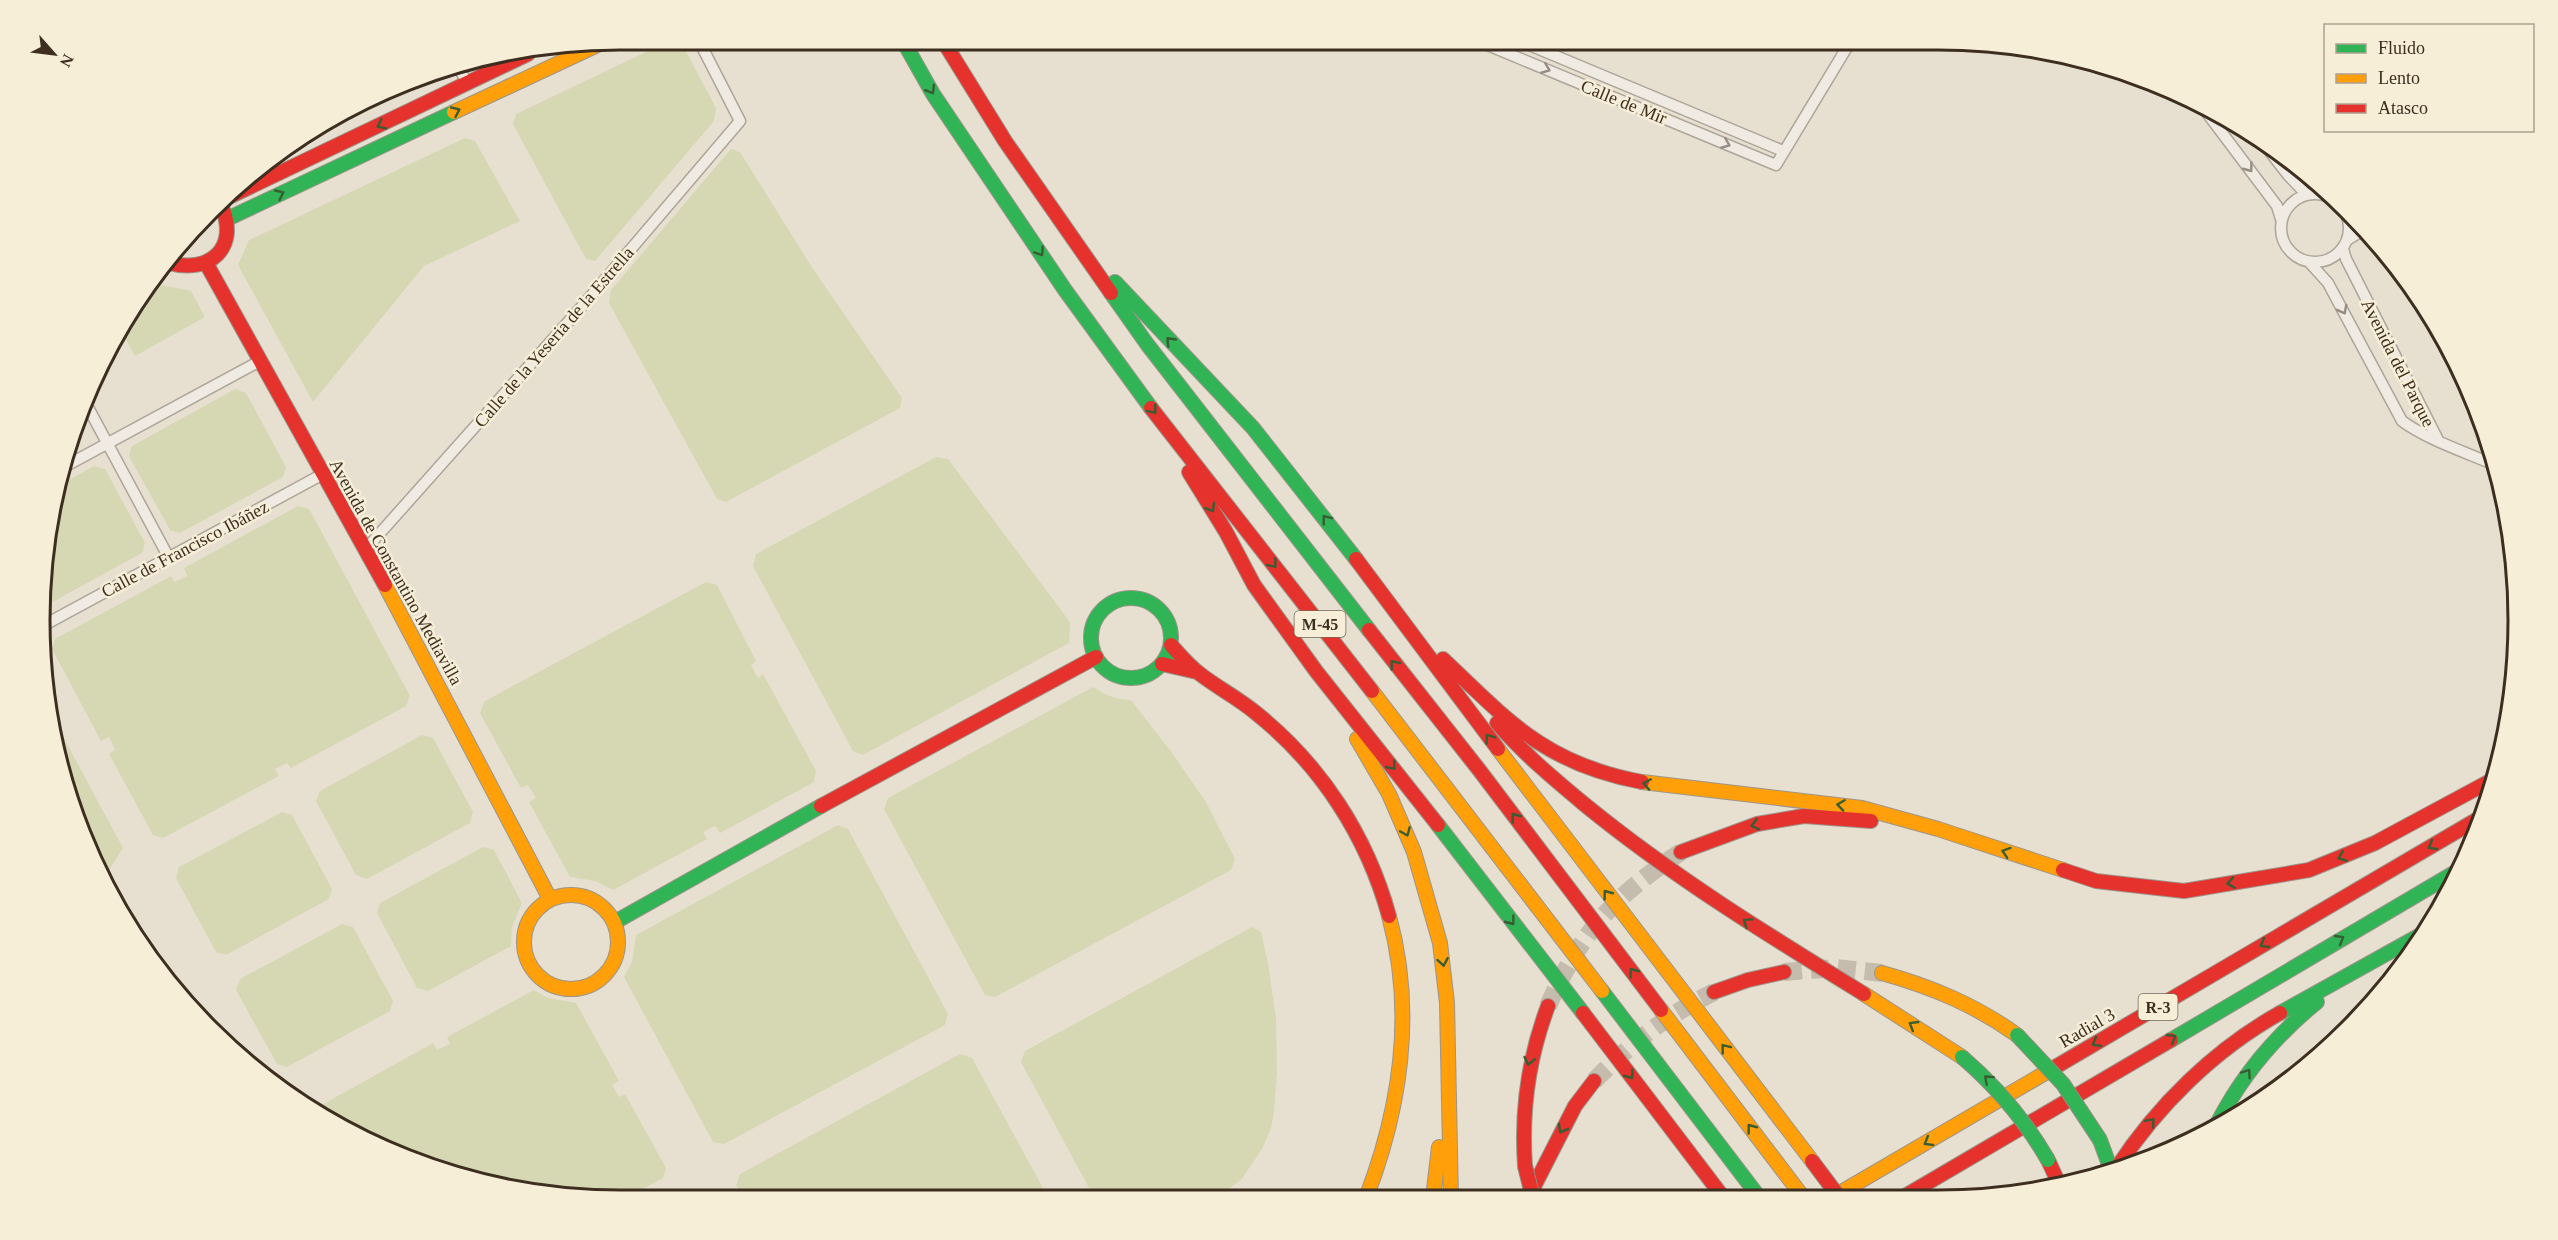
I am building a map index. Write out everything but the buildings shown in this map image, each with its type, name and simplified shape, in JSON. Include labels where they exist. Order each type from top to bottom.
[{"type":"main road","name":"M-45","points":[[908,50],[933,94],[1065,290],[1174,437],[1455,797],[1753,1190]]},
{"type":"main road","name":"M-45","points":[[949,50],[1005,141],[1147,345],[1480,771],[1798,1190]]},
{"type":"main road","points":[[174,265],[195,267],[207,263],[217,255],[224,245],[228,232],[224,213],[584,51]]},
{"type":"main road","points":[[248,188],[519,58]]},
{"type":"main road","name":"Avenida de Constantino Mediavilla","points":[[207,263],[365,550],[550,899]]},
{"type":"main road","points":[[1094,269],[1112,280],[1253,428],[1362,565],[1512,769],[1834,1190]]},
{"type":"main road","points":[[1174,437],[1185,465],[1226,532],[1254,585],[1316,671],[1444,833],[1718,1190]]},
{"type":"main road","points":[[1362,565],[1517,746],[1598,816],[1758,930],[1962,1057],[1993,1083],[2013,1106],[2035,1136],[2056,1178]]},
{"type":"main road","points":[[1131,598],[1150,602],[1165,616],[1172,635],[1171,645],[1162,664],[1143,676],[1121,677],[1102,666],[1096,657],[1092,642],[1095,620],[1111,603],[1131,598]]},
{"type":"main road","points":[[1171,645],[1197,672],[1262,717],[1297,750],[1346,813],[1373,867],[1396,941],[1404,1004],[1401,1063],[1391,1120],[1369,1190]]},
{"type":"main road","points":[[615,922],[850,790],[1096,657]]},
{"type":"main road","points":[[1443,659],[1489,706],[1516,729],[1551,752],[1586,769],[1626,780],[1657,785],[1862,808],[1938,829],[2096,881],[2184,891],[2309,870],[2375,843],[2484,784]]},
{"type":"main road","points":[[1162,664],[1197,672]]},
{"type":"main road","points":[[1316,671],[1389,794],[1423,874],[1437,927],[1446,975],[1451,1190]]},
{"type":"main road","points":[[1681,852],[1757,824],[1804,816],[1876,821],[1938,829]]},
{"type":"main road","name":"Radial 3","points":[[1845,1190],[2470,823]]},
{"type":"main road","name":"R-3","points":[[1915,1190],[2447,877]]},
{"type":"main road","points":[[564,895],[587,898],[606,910],[615,922],[618,950],[607,974],[583,989],[568,990],[552,987],[539,978],[524,952],[524,936],[528,921],[537,909],[550,899],[564,895]]},
{"type":"main road","points":[[2122,1160],[2168,1102],[2209,1063],[2263,1023],[2409,941]]},
{"type":"main road","points":[[1714,992],[1748,980],[1784,972]]},
{"type":"main road","points":[[1882,973],[1918,982],[1965,1001],[2017,1035],[2046,1062],[2085,1111],[2103,1146],[2109,1164]]},
{"type":"main road","points":[[2222,1115],[2253,1063],[2273,1040],[2348,976]]},
{"type":"main road","points":[[1434,1190],[1438,1169],[1447,998]]},
{"type":"main road","points":[[1531,1190],[1525,1166],[1522,1132],[1523,1093],[1536,1035],[1548,1006]]},
{"type":"main road","points":[[1532,1190],[1575,1106],[1594,1081]]},
{"type":"street","name":"Calle de la Yeseria de la Estrella","points":[[365,550],[585,303],[740,121],[704,50]]},
{"type":"street","name":"Calle de Mir","points":[[1499,50],[1776,165],[1783,151],[1541,50]]},
{"type":"street","points":[[1783,151],[1845,50]]},
{"type":"street","points":[[461,72],[467,83]]},
{"type":"street","points":[[2212,120],[2277,206],[2281,219],[2281,235],[2286,248],[2296,258],[2310,262],[2328,260],[2358,234]]},
{"type":"street","points":[[2278,162],[2307,195]]},
{"type":"street","points":[[2281,219],[2291,204],[2307,195],[2317,194]]},
{"type":"street","points":[[2345,244],[2349,225]]},
{"type":"street","name":"Avenida del Parque","points":[[2345,244],[2346,259],[2437,438]]},
{"type":"street","name":"Avenida del Parque","points":[[2310,262],[2328,283],[2402,421],[2420,434],[2437,438]]},
{"type":"street","points":[[72,463],[260,361]]},
{"type":"street","points":[[90,410],[169,558]]},
{"type":"street","points":[[2437,438],[2485,461]]},
{"type":"street","name":"Calle de Francisco Ibáñez","points":[[50,622],[323,474]]},
{"type":"green space","points":[[650,50],[685,50],[716,108],[714,121],[595,261],[586,259],[513,124],[516,114]]},
{"type":"green space","points":[[465,138],[475,141],[520,221],[424,266],[313,402],[238,265],[249,240]]},
{"type":"green space","points":[[731,149],[740,152],[811,266],[902,398],[900,408],[726,502],[717,499],[609,303],[611,290]]},
{"type":"green space","points":[[161,285],[191,291],[205,317],[135,356],[125,337],[157,287]]},
{"type":"green space","points":[[235,389],[246,393],[286,467],[283,477],[180,533],[170,530],[129,456],[132,446]]},
{"type":"green space","points":[[936,457],[948,459],[1070,622],[1069,643],[863,755],[853,751],[753,566],[756,554]]},
{"type":"green space","points":[[94,466],[105,469],[145,543],[142,553],[50,603],[54,546],[67,481]]},
{"type":"green space","points":[[298,506],[309,509],[320,529],[410,696],[406,706],[291,768],[287,763],[275,769],[279,776],[163,838],[153,835],[109,754],[115,750],[109,737],[101,741],[52,649],[55,639],[171,576],[174,582],[187,576],[184,568]]},
{"type":"green space","points":[[706,582],[717,585],[756,661],[751,665],[758,678],[763,674],[816,771],[814,782],[720,833],[715,826],[703,832],[707,839],[613,890],[595,881],[570,877],[529,802],[536,798],[528,785],[521,788],[480,713],[485,701]]},
{"type":"green space","points":[[1093,687],[1111,696],[1131,700],[1206,802],[1235,859],[1231,870],[995,997],[985,995],[884,809],[888,798]]},
{"type":"green space","points":[[60,731],[123,848],[108,872],[80,803]]},
{"type":"green space","points":[[422,735],[433,738],[473,812],[470,823],[367,879],[356,875],[316,801],[320,791]]},
{"type":"green space","points":[[282,812],[292,815],[332,889],[329,899],[226,955],[216,952],[176,878],[179,867]]},
{"type":"green space","points":[[838,825],[848,829],[948,1014],[945,1025],[724,1144],[713,1142],[624,977],[632,962],[636,935]]},
{"type":"green space","points":[[483,847],[494,850],[522,903],[512,927],[511,946],[428,991],[417,988],[377,913],[380,903]]},
{"type":"green space","points":[[342,924],[353,927],[393,1001],[390,1011],[287,1067],[277,1064],[236,990],[240,979]]},
{"type":"green space","points":[[1252,927],[1261,932],[1276,1019],[1277,1073],[1274,1112],[1271,1128],[1262,1149],[1241,1180],[1227,1190],[1090,1190],[1021,1062],[1025,1051]]},
{"type":"green space","points":[[534,990],[548,998],[576,1003],[619,1081],[612,1085],[619,1097],[625,1094],[666,1168],[663,1178],[641,1190],[583,1189],[509,1180],[472,1171],[402,1147],[368,1132],[321,1105],[433,1043],[437,1050],[450,1044],[447,1037]]},
{"type":"green space","points":[[960,1054],[972,1058],[1044,1190],[739,1190],[736,1185],[740,1174]]},
{"type":"tunnel","points":[[1548,1006],[1573,957],[1602,918],[1637,884],[1681,852]]},
{"type":"tunnel","points":[[1784,972],[1836,968],[1882,973]]},
{"type":"tunnel","points":[[1594,1081],[1650,1031],[1714,992]]},
{"type":"traffic: fast","points":[[908,50],[933,94],[1065,290],[1151,408]]},
{"type":"traffic: fast","points":[[227,219],[454,112]]},
{"type":"traffic: fast","points":[[1115,282],[1253,428],[1356,559]]},
{"type":"traffic: fast","points":[[1111,293],[1147,344],[1369,630]]},
{"type":"traffic: fast","points":[[1131,598],[1146,601],[1159,610],[1168,623],[1171,638],[1168,653],[1159,666],[1146,675],[1131,678],[1116,675],[1103,666],[1094,653],[1091,638],[1094,623],[1103,610],[1116,601],[1131,598]]},
{"type":"traffic: fast","points":[[615,922],[821,806]]},
{"type":"traffic: fast","points":[[1438,825],[1583,1013]]},
{"type":"traffic: fast","points":[[2171,1040],[2447,877]]},
{"type":"traffic: fast","points":[[2280,1013],[2409,941]]},
{"type":"traffic: fast","points":[[1602,991],[1754,1190]]},
{"type":"traffic: fast","points":[[2222,1114],[2237,1089],[2261,1057],[2317,1002]]},
{"type":"traffic: fast","points":[[2017,1035],[2063,1084],[2100,1140]]},
{"type":"traffic: fast","points":[[1962,1057],[2010,1105],[2048,1160]]},
{"type":"traffic: fast","points":[[2100,1140],[2109,1164]]},
{"type":"traffic: slow","points":[[454,112],[585,51]]},
{"type":"traffic: slow","points":[[385,585],[550,899]]},
{"type":"traffic: slow","points":[[1372,691],[1602,991]]},
{"type":"traffic: slow","points":[[1357,739],[1389,794],[1414,852],[1440,943],[1447,1003],[1451,1190]]},
{"type":"traffic: slow","points":[[1498,749],[1812,1161]]},
{"type":"traffic: slow","points":[[1642,782],[1862,808],[1938,829],[2063,870]]},
{"type":"traffic: slow","points":[[562,895],[580,895],[605,908],[615,924],[618,942],[615,960],[605,976],[580,989],[562,989],[537,976],[524,951],[524,933],[537,908],[562,895]]},
{"type":"traffic: slow","points":[[1369,1190],[1388,1129],[1396,1094],[1400,1058],[1401,987],[1397,952],[1389,916]]},
{"type":"traffic: slow","points":[[1882,973],[1952,998],[2017,1035]]},
{"type":"traffic: slow","points":[[1864,994],[1962,1057]]},
{"type":"traffic: slow","points":[[1661,1010],[1798,1190]]},
{"type":"traffic: slow","points":[[1845,1190],[2057,1066]]},
{"type":"traffic: slow","points":[[1434,1190],[1439,1147]]},
{"type":"traffic: jam","points":[[949,50],[1005,141],[1111,293]]},
{"type":"traffic: jam","points":[[247,188],[519,58]]},
{"type":"traffic: jam","points":[[175,264],[197,265],[217,255],[224,246],[227,235],[223,211]]},
{"type":"traffic: jam","points":[[206,263],[385,585]]},
{"type":"traffic: jam","points":[[1151,408],[1372,691]]},
{"type":"traffic: jam","points":[[1189,472],[1226,532],[1254,585],[1316,671],[1438,825]]},
{"type":"traffic: jam","points":[[1356,559],[1498,749]]},
{"type":"traffic: jam","points":[[1369,630],[1480,771],[1661,1010]]},
{"type":"traffic: jam","points":[[1171,645],[1196,671],[1249,708],[1279,733],[1321,779],[1339,804],[1368,858],[1389,916]]},
{"type":"traffic: jam","points":[[821,806],[1096,657]]},
{"type":"traffic: jam","points":[[1443,659],[1489,703],[1532,738],[1580,764],[1642,782]]},
{"type":"traffic: jam","points":[[1162,664],[1197,672]]},
{"type":"traffic: jam","points":[[1497,723],[1561,785],[1651,856],[1756,927],[1864,994]]},
{"type":"traffic: jam","points":[[2063,870],[2096,881],[2184,891],[2309,870],[2375,843],[2484,784]]},
{"type":"traffic: jam","points":[[1681,852],[1757,824],[1804,816],[1871,821]]},
{"type":"traffic: jam","points":[[2057,1066],[2470,823]]},
{"type":"traffic: jam","points":[[1714,992],[1748,980],[1784,972]]},
{"type":"traffic: jam","points":[[1525,1166],[1525,1105],[1535,1045],[1548,1006]]},
{"type":"traffic: jam","points":[[1583,1013],[1718,1190]]},
{"type":"traffic: jam","points":[[2123,1159],[2150,1123],[2189,1081],[2232,1044],[2280,1013]]},
{"type":"traffic: jam","points":[[1915,1190],[2171,1040]]},
{"type":"traffic: jam","points":[[1532,1190],[1575,1106],[1594,1081]]},
{"type":"traffic: jam","points":[[2048,1160],[2056,1178]]},
{"type":"traffic: jam","points":[[1812,1161],[1834,1190]]},
{"type":"traffic: jam","points":[[1525,1166],[1531,1190]]}]
